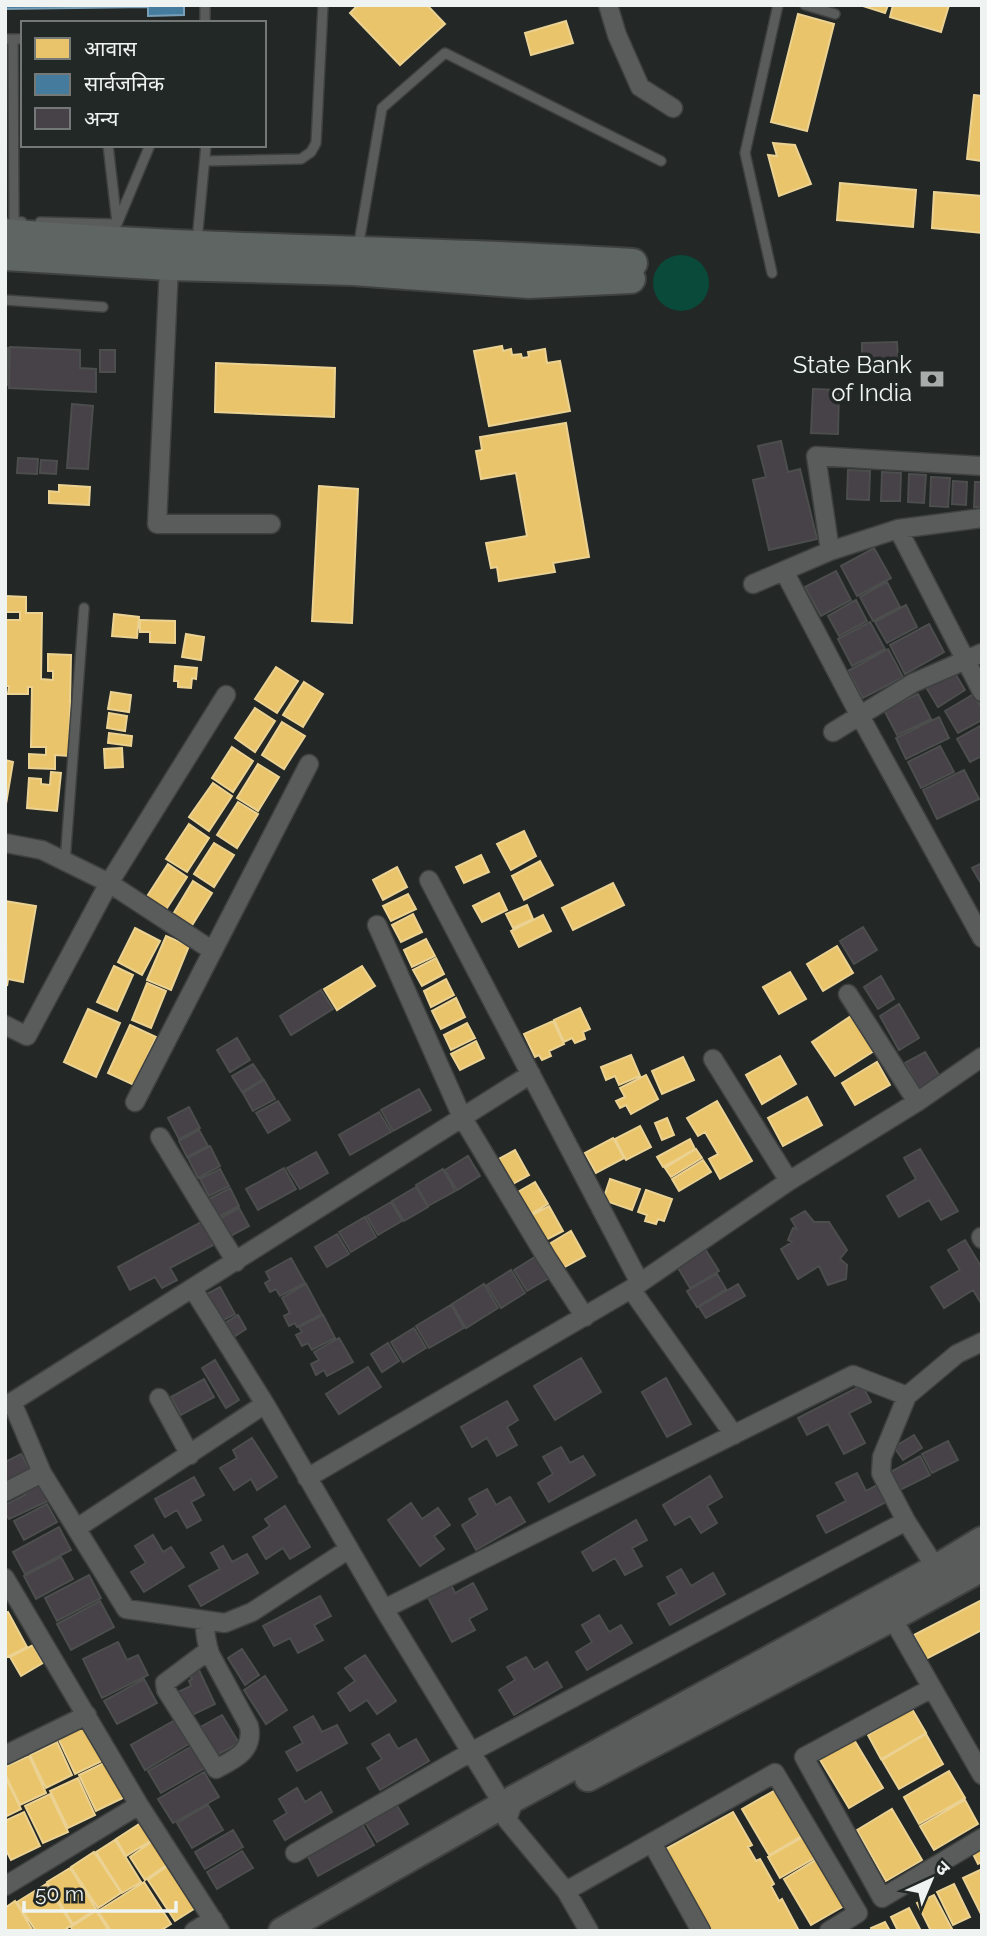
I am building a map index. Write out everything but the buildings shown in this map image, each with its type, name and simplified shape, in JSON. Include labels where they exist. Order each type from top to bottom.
[{"type":"main road","points":[[10,235],[165,254],[529,284],[632,271],[524,256],[197,244],[165,254]]},
{"type":"main road","points":[[887,1607],[936,1568],[982,1540]]},
{"type":"main road","points":[[282,1931],[887,1607],[982,1567]]},
{"type":"main road","points":[[315,1931],[509,1808]]},
{"type":"street","points":[[608,5],[617,35],[640,87],[673,108]]},
{"type":"street","points":[[165,254],[157,524],[271,524]]},
{"type":"street","points":[[830,551],[816,456],[982,466]]},
{"type":"street","points":[[753,584],[830,551],[898,529],[982,517]]},
{"type":"street","points":[[898,529],[973,656],[982,692]]},
{"type":"street","points":[[784,571],[982,938]]},
{"type":"street","points":[[833,732],[913,683],[973,656]]},
{"type":"street","points":[[5,1025],[27,1037],[109,883],[226,695]]},
{"type":"street","points":[[135,1102],[309,764]]},
{"type":"street","points":[[5,843],[42,850],[109,883],[213,951]]},
{"type":"street","points":[[429,880],[531,1074],[636,1286],[734,1435]]},
{"type":"street","points":[[377,925],[462,1117],[585,1317]]},
{"type":"street","points":[[848,994],[917,1102]]},
{"type":"street","points":[[307,1478],[636,1286],[789,1181],[917,1102],[982,1057]]},
{"type":"street","points":[[713,1059],[789,1181]]},
{"type":"street","points":[[349,1549],[252,1612],[225,1623],[126,1609],[42,1473],[12,1402],[531,1074]]},
{"type":"street","points":[[160,1137],[236,1262]]},
{"type":"street","points":[[193,1289],[265,1404],[471,1752],[566,1891],[589,1931]]},
{"type":"street","points":[[936,1568],[906,1521],[881,1473],[882,1457],[907,1396],[957,1354],[982,1342]]},
{"type":"street","points":[[384,1609],[853,1375],[907,1396]]},
{"type":"street","points":[[159,1398],[190,1455]]},
{"type":"street","points":[[78,1528],[265,1404]]},
{"type":"street","points":[[5,1492],[42,1473]]},
{"type":"street","points":[[295,1853],[471,1752],[906,1521]]},
{"type":"street","points":[[6,1583],[139,1805],[216,1925],[194,1931]]},
{"type":"street","points":[[887,1607],[982,1775]]},
{"type":"street","points":[[204,1620],[209,1650],[249,1726],[251,1735],[241,1756],[216,1769],[164,1683],[209,1650]]},
{"type":"street","points":[[932,1688],[804,1757],[882,1898],[982,1838]]},
{"type":"street","points":[[5,1755],[87,1715]]},
{"type":"street","points":[[566,1891],[775,1773],[858,1913],[829,1931]]},
{"type":"street","points":[[5,1886],[139,1805]]},
{"type":"street","points":[[652,1843],[701,1931]]},
{"type":"lane","points":[[205,161],[301,159],[311,152],[316,143],[323,5]]},
{"type":"lane","points":[[772,274],[745,153],[778,5]]},
{"type":"lane","points":[[805,5],[835,14]]},
{"type":"lane","points":[[14,39],[10,235],[117,224]]},
{"type":"lane","points":[[358,250],[382,108],[445,53],[661,161]]},
{"type":"lane","points":[[108,147],[117,224]]},
{"type":"lane","points":[[117,224],[149,147]]},
{"type":"lane","points":[[197,244],[206,147]]},
{"type":"lane","points":[[5,300],[103,307]]},
{"type":"lane","points":[[65,862],[84,608]]},
{"type":"green space","points":[[681,255],[692,257],[701,263],[707,272],[707,294],[701,303],[692,309],[681,311],[670,309],[661,303],[655,294],[653,283],[655,272],[661,263],[670,257]]},
{"type":"place","name":"State Bank of India","points":[[932,379]]}]
